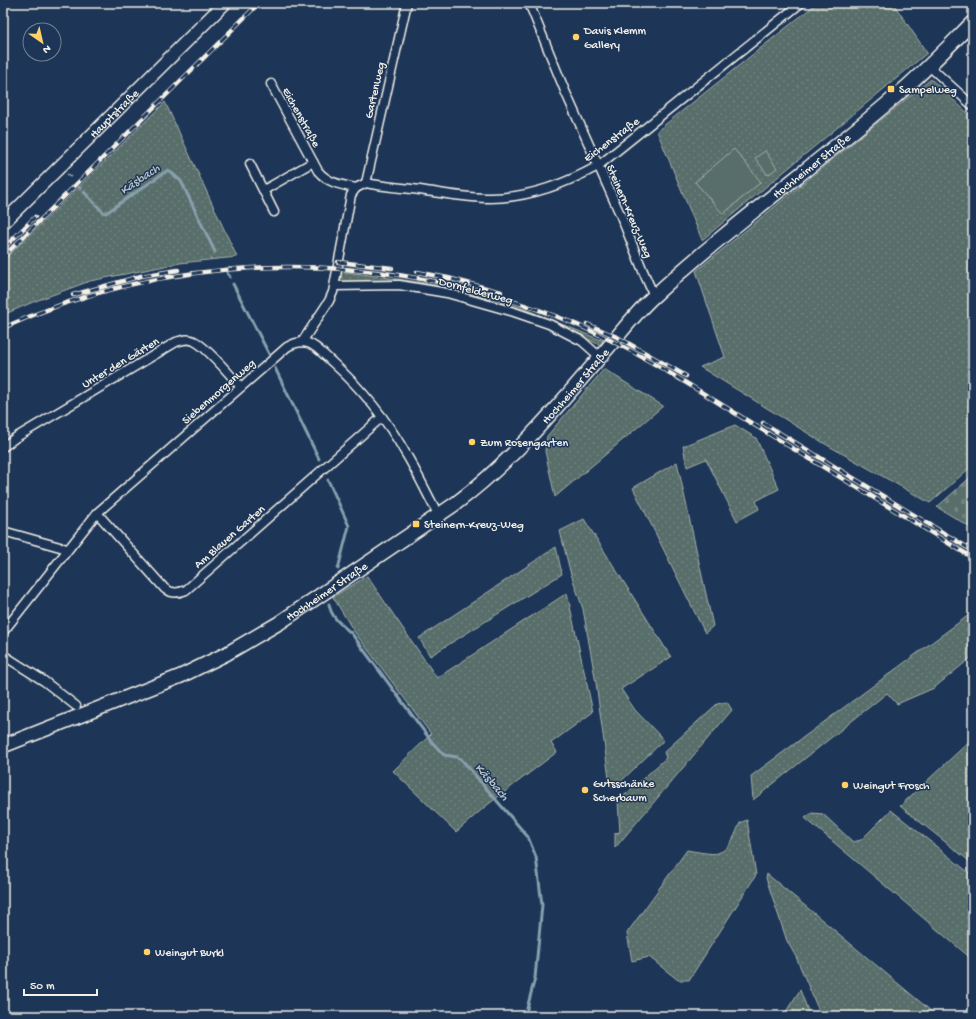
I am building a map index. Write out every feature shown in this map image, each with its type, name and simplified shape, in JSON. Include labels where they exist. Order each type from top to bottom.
[{"type":"main road","name":"Hochheimer Straße","points":[[3,746],[180,676],[226,654],[279,623],[439,516],[480,485],[516,452],[654,296],[716,243],[828,153],[892,99],[973,22]]},
{"type":"street","name":"Hauptstraße","points":[[3,223],[225,3]]},
{"type":"street","name":"Gartenweg","points":[[366,183],[407,3]]},
{"type":"street","name":"Steinern-Kreuz-Weg","points":[[529,3],[654,296]]},
{"type":"street","name":"Eichenstraße","points":[[366,183],[490,198],[506,197],[545,190],[563,184],[598,166],[801,3]]},
{"type":"street","points":[[928,65],[973,106]]},
{"type":"street","name":"Eichenstraße","points":[[271,84],[313,162],[324,178],[337,184],[356,188]]},
{"type":"street","name":"Eichenstraße","points":[[264,190],[313,162]]},
{"type":"street","points":[[250,164],[274,212]]},
{"type":"street","points":[[366,183],[356,188],[351,195],[338,262],[335,286],[329,301],[302,342],[308,343],[315,347],[339,368],[364,394],[382,417],[405,452],[439,516]]},
{"type":"street","name":"Dornfelderweg","points":[[335,286],[399,285],[447,293],[514,312],[549,324],[582,341],[600,357]]},
{"type":"street","name":"Unter den Gärten","points":[[3,447],[15,438],[170,346],[186,339],[194,340],[202,346],[241,387]]},
{"type":"street","name":"Siebenmorgenweg","points":[[3,632],[67,549],[97,513],[287,346],[302,342]]},
{"type":"street","name":"Am Blauen Garten","points":[[97,513],[165,589],[178,593],[186,590],[382,417]]},
{"type":"street","points":[[3,531],[67,549]]},
{"type":"street","points":[[3,655],[44,681],[76,706]]},
{"type":"green space","points":[[817,3],[891,3],[895,6],[927,53],[702,240],[657,131]]},
{"type":"green space","points":[[931,79],[973,118],[973,465],[930,503],[827,445],[700,367],[725,357],[696,271]]},
{"type":"green space","points":[[165,102],[237,257],[180,263],[90,281],[3,315],[3,261]]},
{"type":"green space","points":[[734,149],[761,182],[723,214],[695,182]]},
{"type":"green space","points":[[765,151],[777,168],[768,175],[755,158]]},
{"type":"green space","points":[[340,271],[425,283],[458,290],[520,307],[603,341],[600,345],[521,311],[457,292],[342,283],[340,280]]},
{"type":"green space","points":[[604,369],[663,406],[555,497],[545,451],[547,436]]},
{"type":"green space","points":[[735,425],[756,438],[779,489],[756,501],[759,509],[737,521],[706,459],[687,467],[683,446]]},
{"type":"green space","points":[[677,462],[713,626],[705,633],[633,488]]},
{"type":"green space","points":[[973,475],[973,529],[937,507]]},
{"type":"green space","points":[[584,519],[671,657],[621,689],[635,710],[664,740],[614,788],[610,786],[596,683],[583,609],[570,571],[560,531]]},
{"type":"green space","points":[[556,547],[562,574],[430,656],[419,638]]},
{"type":"green space","points":[[367,576],[437,678],[567,593],[593,712],[551,743],[557,752],[486,806],[456,832],[393,771],[431,734],[353,630],[333,597]]},
{"type":"green space","points":[[973,612],[973,656],[934,688],[897,704],[887,693],[753,800],[751,776]]},
{"type":"green space","points":[[727,702],[732,710],[615,848],[615,833],[620,832],[618,801],[666,758],[664,752],[717,704]]},
{"type":"green space","points":[[973,738],[973,864],[900,806]]},
{"type":"green space","points":[[891,810],[973,876],[973,960],[805,818],[812,813],[823,814],[853,842],[861,840]]},
{"type":"green space","points":[[747,820],[756,875],[689,980],[678,980],[649,957],[632,961],[627,933],[687,850],[712,854],[722,851],[732,841],[740,823]]},
{"type":"green space","points":[[767,874],[937,1016],[821,1016],[796,957],[787,941],[766,878]]},
{"type":"green space","points":[[800,990],[810,1016],[783,1016]]},
{"type":"waterway","name":"Käsbach","points":[[84,192],[103,212],[106,213],[168,170],[181,181],[215,252]]},
{"type":"waterway","name":"Käsbach","points":[[227,273],[230,277]]},
{"type":"waterway","name":"Käsbach","points":[[233,284],[269,354]]},
{"type":"waterway","name":"Käsbach","points":[[275,368],[319,459]]},
{"type":"waterway","name":"Käsbach","points":[[328,480],[349,526],[338,569]]},
{"type":"waterway","name":"Käsbach","points":[[329,604],[332,613],[352,634],[432,742],[444,755],[461,759],[528,837],[536,857],[542,905],[535,978],[525,1016]]},
{"type":"railway","points":[[3,257],[259,3]]},
{"type":"railway","points":[[3,249],[35,217]]},
{"type":"railway","points":[[338,262],[392,268]]},
{"type":"railway","points":[[3,328],[71,301],[142,282],[214,271],[287,267],[360,270],[433,281],[504,299],[573,323],[639,355],[973,558]]},
{"type":"railway","points":[[73,295],[141,276],[178,270]]},
{"type":"railway","points":[[417,272],[448,278],[501,292]]},
{"type":"railway","points":[[587,324],[617,337],[686,376]]},
{"type":"railway","points":[[763,423],[973,551]]},
{"type":"place","name":"Davis Klemm Gallery","points":[[576,37]]},
{"type":"place","name":"Sampelweg","points":[[891,89]]},
{"type":"place","name":"Zum Rosengarten","points":[[472,442]]},
{"type":"place","name":"Steinern-Kreuz-Weg","points":[[416,524]]},
{"type":"place","name":"Weingut Frosch","points":[[845,785]]},
{"type":"place","name":"Gutsschänke Scherbaum","points":[[585,790]]},
{"type":"place","name":"Weingut Burkl","points":[[147,952]]}]
